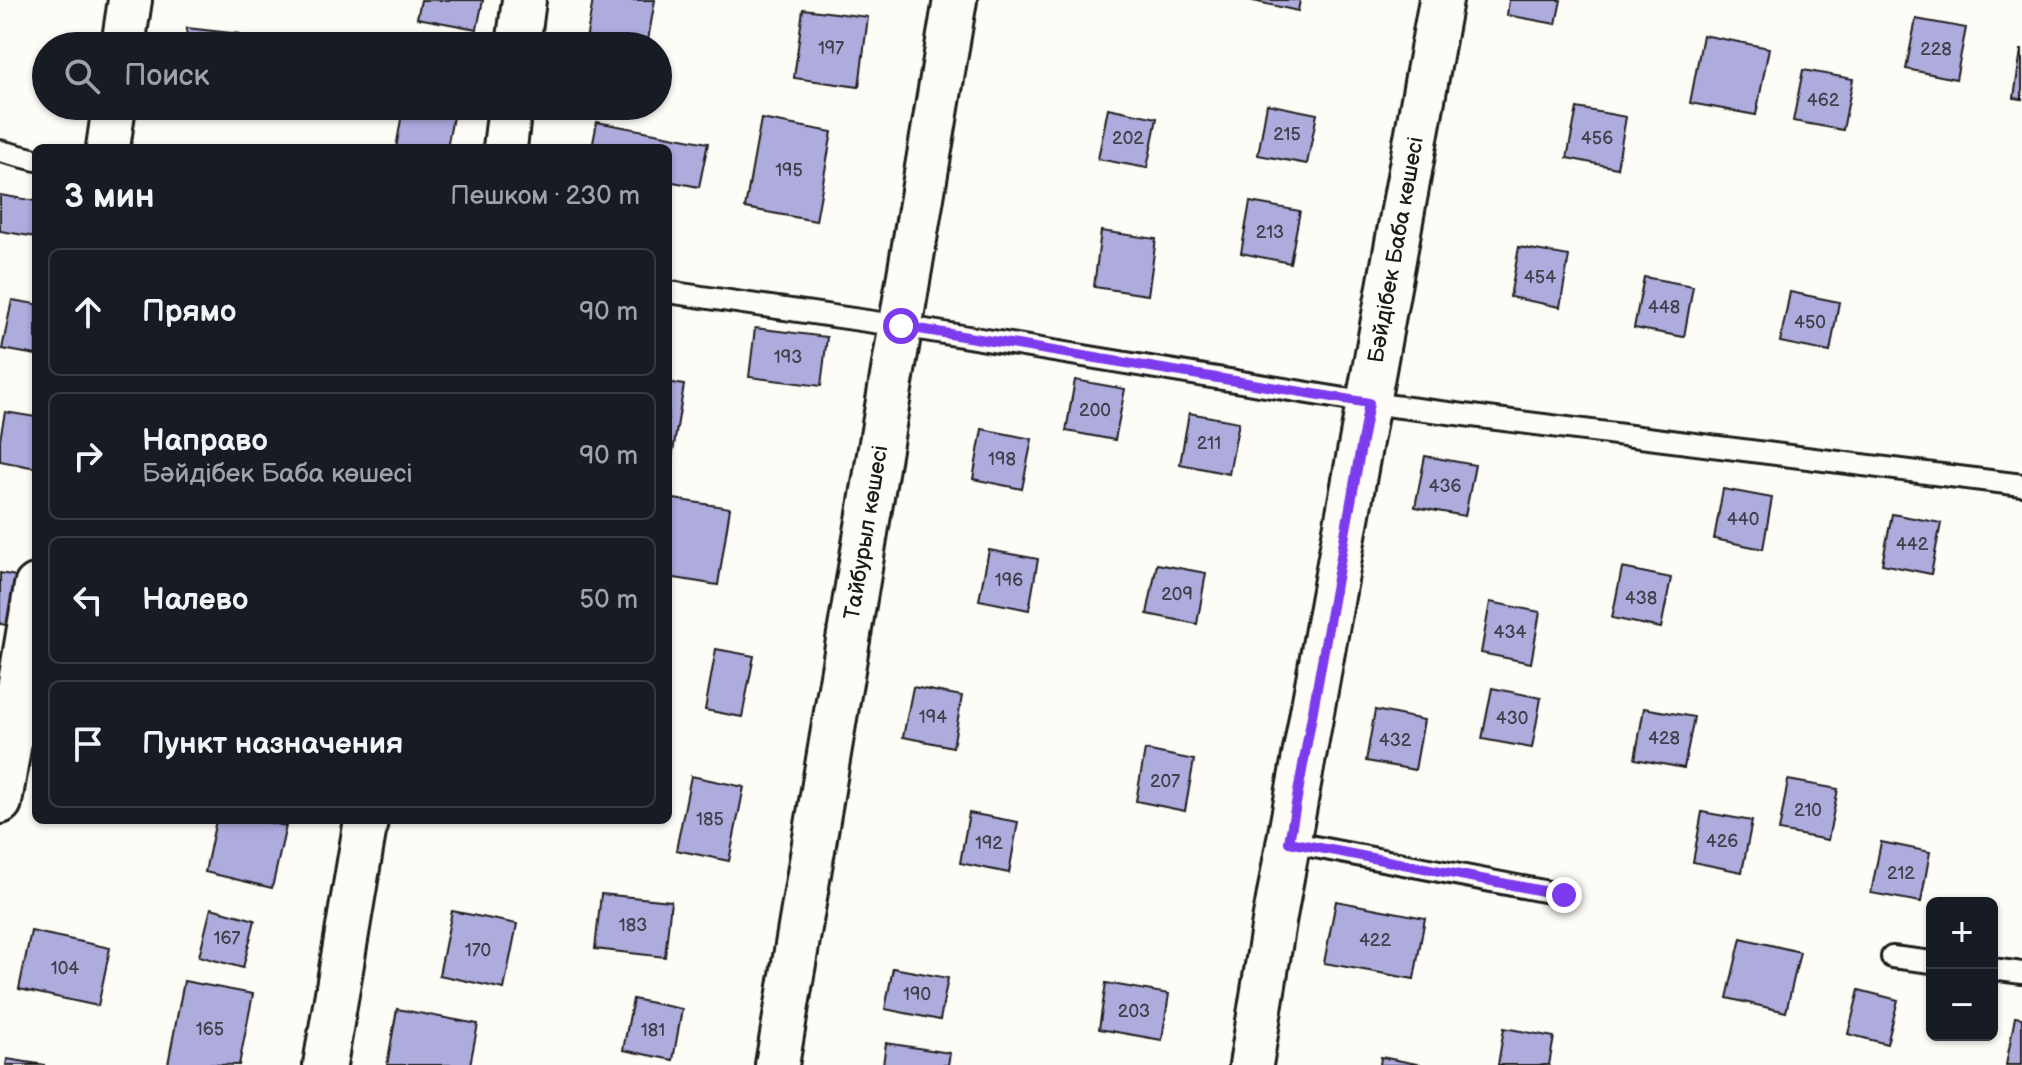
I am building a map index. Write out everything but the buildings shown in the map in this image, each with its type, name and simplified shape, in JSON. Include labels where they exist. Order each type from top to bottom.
[{"type":"street","points":[[125,32],[130,0]]},
{"type":"street","points":[[520,32],[524,0]]},
{"type":"street","name":"Тайбурыл көшесі","points":[[777,1065],[955,0]]},
{"type":"street","name":"Бәйдібек Баба көшесі","points":[[1251,1065],[1441,0]]},
{"type":"street","points":[[109,144],[112,120]]},
{"type":"street","points":[[505,144],[508,120]]},
{"type":"street","points":[[0,802],[32,610]]},
{"type":"street","points":[[325,1065],[365,824]]},
{"type":"lane","points":[[0,151],[32,159]]},
{"type":"lane","points":[[672,293],[901,326],[1369,403],[2022,485]]},
{"type":"lane","points":[[1289,842],[1564,895]]},
{"type":"lane","points":[[1892,957],[1926,961]]},
{"type":"lane","points":[[1998,970],[2022,973]]},
{"type":"route","points":[[901,326],[1369,403],[1289,842],[1564,895]]}]
